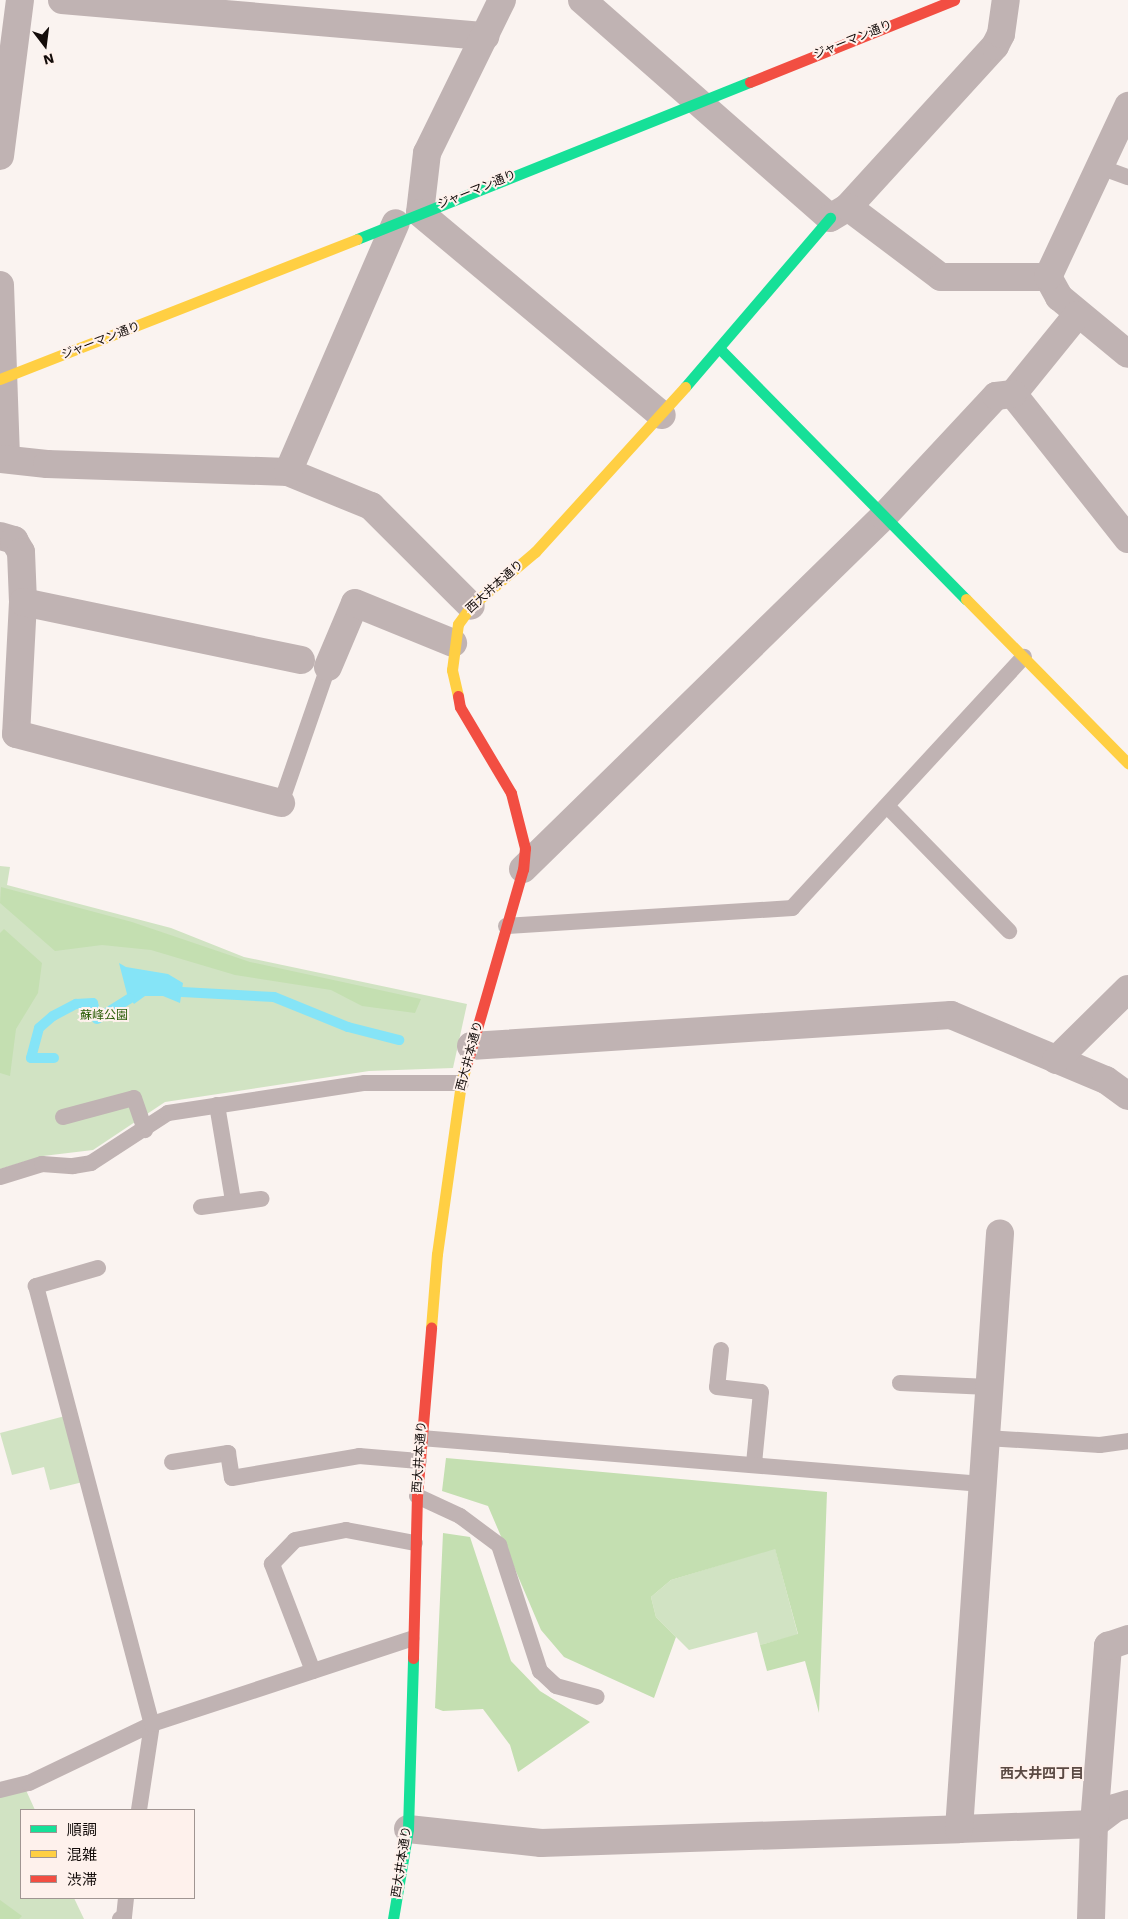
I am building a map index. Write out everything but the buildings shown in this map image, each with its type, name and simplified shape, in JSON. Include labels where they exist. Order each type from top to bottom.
[{"type":"street","points":[[0,6],[13,0]]},
{"type":"street","points":[[0,156],[20,0]]},
{"type":"street","points":[[62,0],[210,6],[485,36]]},
{"type":"street","points":[[288,472],[408,218],[427,153],[502,0]]},
{"type":"street","points":[[582,0],[697,102],[839,213],[941,277],[1048,277]]},
{"type":"street","name":"ジャーマン通り","points":[[1,378],[954,0]]},
{"type":"street","points":[[839,213],[995,46],[1001,34],[1006,0]]},
{"type":"street","points":[[1048,277],[1128,106]]},
{"type":"street","name":"西大井本通り","points":[[393,1919],[408,1829],[411,1640],[417,1496],[436,1254],[461,1083],[523,869],[525,848],[511,793],[460,707],[452,670],[453,643],[458,624],[471,606],[535,552],[662,415],[839,213]]},
{"type":"street","points":[[408,218],[662,415]]},
{"type":"street","points":[[1048,277],[1059,297],[1077,315],[1128,354]]},
{"type":"street","points":[[0,285],[3,459],[47,469],[288,472],[371,506],[471,606]]},
{"type":"street","points":[[523,869],[884,516],[996,396],[1013,394],[1077,315]]},
{"type":"street","points":[[720,349],[1128,763]]},
{"type":"street","points":[[1013,394],[1128,539]]},
{"type":"street","points":[[0,536],[14,540],[21,552],[23,602],[16,734],[280,803]]},
{"type":"street","points":[[23,602],[301,660]]},
{"type":"street","points":[[328,667],[355,604],[453,643]]},
{"type":"street","points":[[1056,1060],[1128,989]]},
{"type":"street","points":[[471,1046],[926,1014],[951,1015],[1106,1080],[1128,1096]]},
{"type":"street","points":[[959,1829],[1000,1233]]},
{"type":"street","points":[[1091,1919],[1094,1824],[1108,1646],[1128,1639]]},
{"type":"street","points":[[408,1829],[541,1843],[959,1829],[1094,1824],[1115,1808],[1128,1804]]},
{"type":"lane","points":[[1100,167],[1128,177]]},
{"type":"lane","points":[[506,926],[792,908],[1024,658]]},
{"type":"lane","points":[[280,803],[328,667]]},
{"type":"lane","points":[[886,806],[1009,932]]},
{"type":"lane","points":[[0,1177],[42,1164],[72,1166],[91,1162],[145,1130],[168,1113],[365,1083],[461,1083]]},
{"type":"lane","points":[[63,1117],[134,1098],[145,1130]]},
{"type":"lane","points":[[217,1105],[233,1201]]},
{"type":"lane","points":[[200,1207],[233,1201],[261,1199]]},
{"type":"lane","points":[[98,1268],[36,1286],[152,1724],[139,1809]]},
{"type":"lane","points":[[721,1350],[717,1387],[761,1392],[754,1464]]},
{"type":"lane","points":[[900,1383],[989,1387]]},
{"type":"lane","points":[[421,1438],[982,1484]]},
{"type":"lane","points":[[986,1438],[1100,1445],[1128,1441]]},
{"type":"lane","points":[[172,1462],[228,1452],[232,1478],[359,1456],[419,1461]]},
{"type":"lane","points":[[417,1496],[460,1516],[499,1545],[540,1671],[556,1686],[597,1697]]},
{"type":"lane","points":[[313,1671],[272,1564],[295,1540],[346,1530],[415,1543]]},
{"type":"lane","points":[[0,1790],[29,1783],[152,1724],[411,1640]]},
{"type":"lane","points":[[120,1919],[124,1917],[126,1899]]},
{"type":"green space","name":"蘇峰公園","points":[[0,866],[10,867],[7,885],[171,928],[244,957],[467,1004],[453,1068],[369,1071],[165,1102],[93,1150],[43,1156],[0,1169]]},
{"type":"green space","points":[[1,887],[132,922],[250,962],[421,999],[415,1013],[362,1006],[331,990],[235,975],[151,950],[102,945],[55,951],[0,903]]},
{"type":"green space","points":[[4,929],[42,963],[38,993],[16,1029],[10,1076],[0,1073],[0,933]]},
{"type":"green space","points":[[65,1416],[83,1482],[50,1490],[44,1467],[12,1475],[0,1433]]},
{"type":"green space","points":[[446,1458],[827,1492],[819,1713],[805,1661],[767,1671],[760,1645],[798,1634],[775,1549],[671,1580],[651,1597],[656,1617],[676,1637],[654,1698],[564,1657],[541,1630],[488,1506],[442,1491]]},
{"type":"green space","points":[[443,1533],[470,1537],[511,1661],[540,1691],[590,1722],[518,1772],[510,1745],[483,1709],[443,1711],[435,1708]]},
{"type":"green space","points":[[775,1548],[798,1635],[760,1645],[757,1632],[689,1650],[656,1617],[651,1597],[671,1580]]},
{"type":"green space","points":[[25,1788],[35,1809],[20,1809],[20,1899],[74,1899],[84,1919],[0,1919],[0,1794]]},
{"type":"green space","points":[[0,1900],[22,1916],[19,1919],[0,1919]]},
{"type":"water","points":[[119,963],[126,967],[168,974],[183,983],[180,1003],[163,996],[145,996],[134,1004],[127,994]]},
{"type":"waterway","points":[[182,992],[274,997],[348,1027],[399,1040]]},
{"type":"waterway","points":[[54,1058],[31,1058],[39,1028],[53,1016],[76,1004],[93,1003],[97,1019],[130,998]]},
{"type":"traffic: fast","points":[[357,239],[750,82]]},
{"type":"traffic: fast","points":[[685,387],[830,218]]},
{"type":"traffic: fast","points":[[720,349],[966,599]]},
{"type":"traffic: fast","points":[[393,1919],[408,1829],[413,1658]]},
{"type":"traffic: slow","points":[[0,379],[357,239]]},
{"type":"traffic: slow","points":[[458,696],[452,670],[458,624],[471,606],[535,552],[685,387]]},
{"type":"traffic: slow","points":[[966,599],[1128,763]]},
{"type":"traffic: slow","points":[[431,1328],[437,1254],[461,1083],[467,1063]]},
{"type":"traffic: jam","points":[[750,82],[954,0]]},
{"type":"traffic: jam","points":[[458,696],[460,707],[511,793],[525,848],[523,869],[467,1063]]},
{"type":"traffic: jam","points":[[413,1658],[417,1496],[431,1328]]},
{"type":"district","name":"西大井四丁目","points":[[1042,1773]]}]
